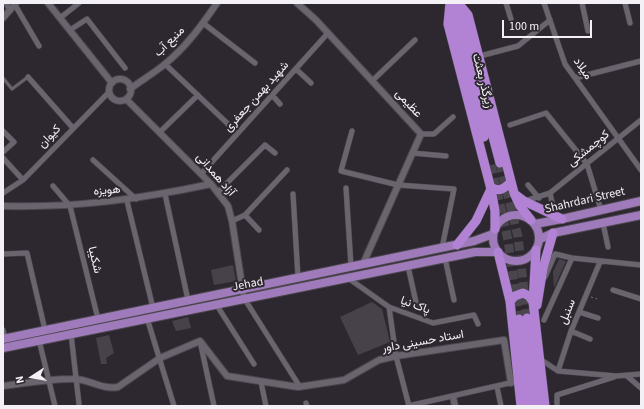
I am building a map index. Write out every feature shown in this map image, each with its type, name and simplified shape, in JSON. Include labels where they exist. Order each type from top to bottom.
[{"type":"highway","name":"زیرگذر بعثت","points":[[450,3],[496,164],[458,3]]},
{"type":"highway","points":[[450,3],[448,24],[491,188],[495,211],[494,231]]},
{"type":"highway","points":[[458,3],[468,15],[480,56],[514,193],[520,206],[533,222]]},
{"type":"highway","points":[[491,188],[495,190],[502,190],[511,182]]},
{"type":"highway","points":[[457,245],[476,220],[491,188]]},
{"type":"highway","points":[[514,193],[524,202],[559,218]]},
{"type":"highway","points":[[536,406],[527,316],[542,284],[543,268],[553,233]]},
{"type":"highway","points":[[527,406],[527,316],[533,302],[536,250]]},
{"type":"highway","points":[[498,252],[510,301],[515,382],[521,406]]},
{"type":"highway","points":[[510,301],[515,296],[523,293],[527,294],[533,302]]},
{"type":"highway","points":[[527,316],[540,360],[545,406]]},
{"type":"main road","name":"Shahrdari Street","points":[[533,222],[641,201]]},
{"type":"main road","points":[[512,215],[521,215],[533,222],[540,239],[536,250],[528,258],[518,261],[508,260],[498,252],[493,240],[494,231],[501,221],[512,215]]},
{"type":"main road","name":"Shahrdari Street","points":[[540,239],[553,233],[641,215]]},
{"type":"main road","name":"Jehad","points":[[4,335],[45,330],[457,245],[474,241],[494,231]]},
{"type":"main road","name":"Jehad","points":[[3,348],[475,252],[498,252]]},
{"type":"street","points":[[6,3],[10,10]]},
{"type":"street","points":[[48,3],[112,83]]},
{"type":"street","points":[[60,18],[79,3]]},
{"type":"street","name":"منبع آب","points":[[130,89],[165,64],[183,47],[203,24],[217,3]]},
{"type":"street","name":"عظیمی","points":[[297,3],[328,33],[421,134],[363,264]]},
{"type":"street","points":[[506,3],[511,19]]},
{"type":"street","name":"میلاد","points":[[544,3],[565,64],[641,170]]},
{"type":"street","points":[[582,3],[588,31]]},
{"type":"street","points":[[626,3],[630,23]]},
{"type":"street","points":[[3,18],[16,4],[39,46]]},
{"type":"street","points":[[70,30],[87,19],[125,68]]},
{"type":"street","points":[[480,56],[518,46],[550,20]]},
{"type":"street","points":[[203,24],[255,63]]},
{"type":"street","name":"شهید بهمن جعفری","points":[[201,174],[328,33]]},
{"type":"street","points":[[372,81],[415,40]]},
{"type":"street","points":[[575,78],[641,60]]},
{"type":"street","points":[[165,64],[228,124]]},
{"type":"street","points":[[296,69],[311,83]]},
{"type":"street","points":[[28,77],[73,128]]},
{"type":"street","points":[[118,80],[125,81],[130,89],[126,99],[116,100],[109,92],[112,83],[118,80]]},
{"type":"street","name":"کیوان","points":[[3,193],[23,180],[109,92]]},
{"type":"street","points":[[160,132],[198,95]]},
{"type":"street","points":[[272,95],[280,104]]},
{"type":"street","name":"آزاد همدانی","points":[[126,99],[211,184],[228,206],[232,221],[244,298]]},
{"type":"street","points":[[510,125],[546,113],[587,164],[601,210]]},
{"type":"street","points":[[421,134],[434,134],[453,117]]},
{"type":"street","name":"کوچمشکی","points":[[524,202],[550,193],[641,120]]},
{"type":"street","points":[[3,131],[14,142],[3,152]]},
{"type":"street","points":[[352,131],[341,170],[398,185],[454,189],[442,248]]},
{"type":"street","points":[[218,192],[265,145],[275,153]]},
{"type":"street","points":[[412,153],[446,156]]},
{"type":"street","points":[[3,158],[23,180]]},
{"type":"street","points":[[93,160],[136,199]]},
{"type":"street","points":[[232,221],[245,215],[287,170]]},
{"type":"street","name":"هویزه","points":[[3,206],[70,206],[127,201],[211,184]]},
{"type":"street","points":[[528,185],[539,198]]},
{"type":"street","points":[[53,186],[70,206]]},
{"type":"street","points":[[346,188],[351,266]]},
{"type":"street","points":[[550,193],[559,218]]},
{"type":"street","points":[[165,194],[188,300]]},
{"type":"street","points":[[293,194],[298,278]]},
{"type":"street","points":[[127,201],[153,308]]},
{"type":"street","name":"شکیبا","points":[[70,206],[98,319]]},
{"type":"street","points":[[245,215],[259,230]]},
{"type":"street","points":[[604,223],[608,246]]},
{"type":"street","points":[[3,254],[27,253],[45,330]]},
{"type":"street","points":[[542,284],[555,254],[600,262],[641,265]]},
{"type":"street","points":[[445,258],[454,300]]},
{"type":"street","points":[[544,320],[572,258]]},
{"type":"street","name":"سنبل","points":[[558,371],[571,331],[600,262]]},
{"type":"street","points":[[408,266],[417,307]]},
{"type":"street","name":"پاک نیا","points":[[348,278],[389,307],[433,323],[474,315],[478,324]]},
{"type":"street","points":[[614,290],[641,299]]},
{"type":"street","points":[[244,298],[300,387]]},
{"type":"street","points":[[216,304],[254,364]]},
{"type":"street","points":[[389,307],[396,356],[408,406],[515,382]]},
{"type":"street","points":[[579,312],[598,318]]},
{"type":"street","points":[[147,318],[174,406]]},
{"type":"street","points":[[571,331],[590,339]]},
{"type":"street","points":[[71,334],[79,404]]},
{"type":"street","points":[[39,340],[55,406]]},
{"type":"street","name":"استاد حسینی داور","points":[[200,341],[227,376],[300,387],[344,380],[379,360],[396,356],[504,340],[515,382]]},
{"type":"street","points":[[3,386],[75,379],[110,388],[118,387],[160,358],[200,341],[214,406]]},
{"type":"street","points":[[540,360],[558,371],[616,376],[641,374]]},
{"type":"street","points":[[557,406],[557,395],[616,376]]},
{"type":"street","points":[[627,376],[641,388]]},
{"type":"street","points":[[260,382],[266,406]]},
{"type":"street","points":[[497,387],[501,406]]},
{"type":"street","points":[[453,397],[455,406]]},
{"type":"lane","points":[[3,78],[12,89],[28,77]]},
{"type":"building","points":[[559,259],[566,261],[554,288],[553,272]]},
{"type":"building","points":[[233,265],[236,281],[214,285],[211,270]]},
{"type":"building","points":[[372,302],[382,309],[390,342],[358,355],[340,317]]},
{"type":"building","points":[[188,317],[191,328],[176,331],[172,321]]},
{"type":"building","points":[[109,335],[114,353],[106,358],[107,364],[101,364],[96,338]]},
{"type":"tunnel","points":[[500,163],[518,237],[527,318]]},
{"type":"tunnel","points":[[491,165],[508,240],[519,319]]}]
